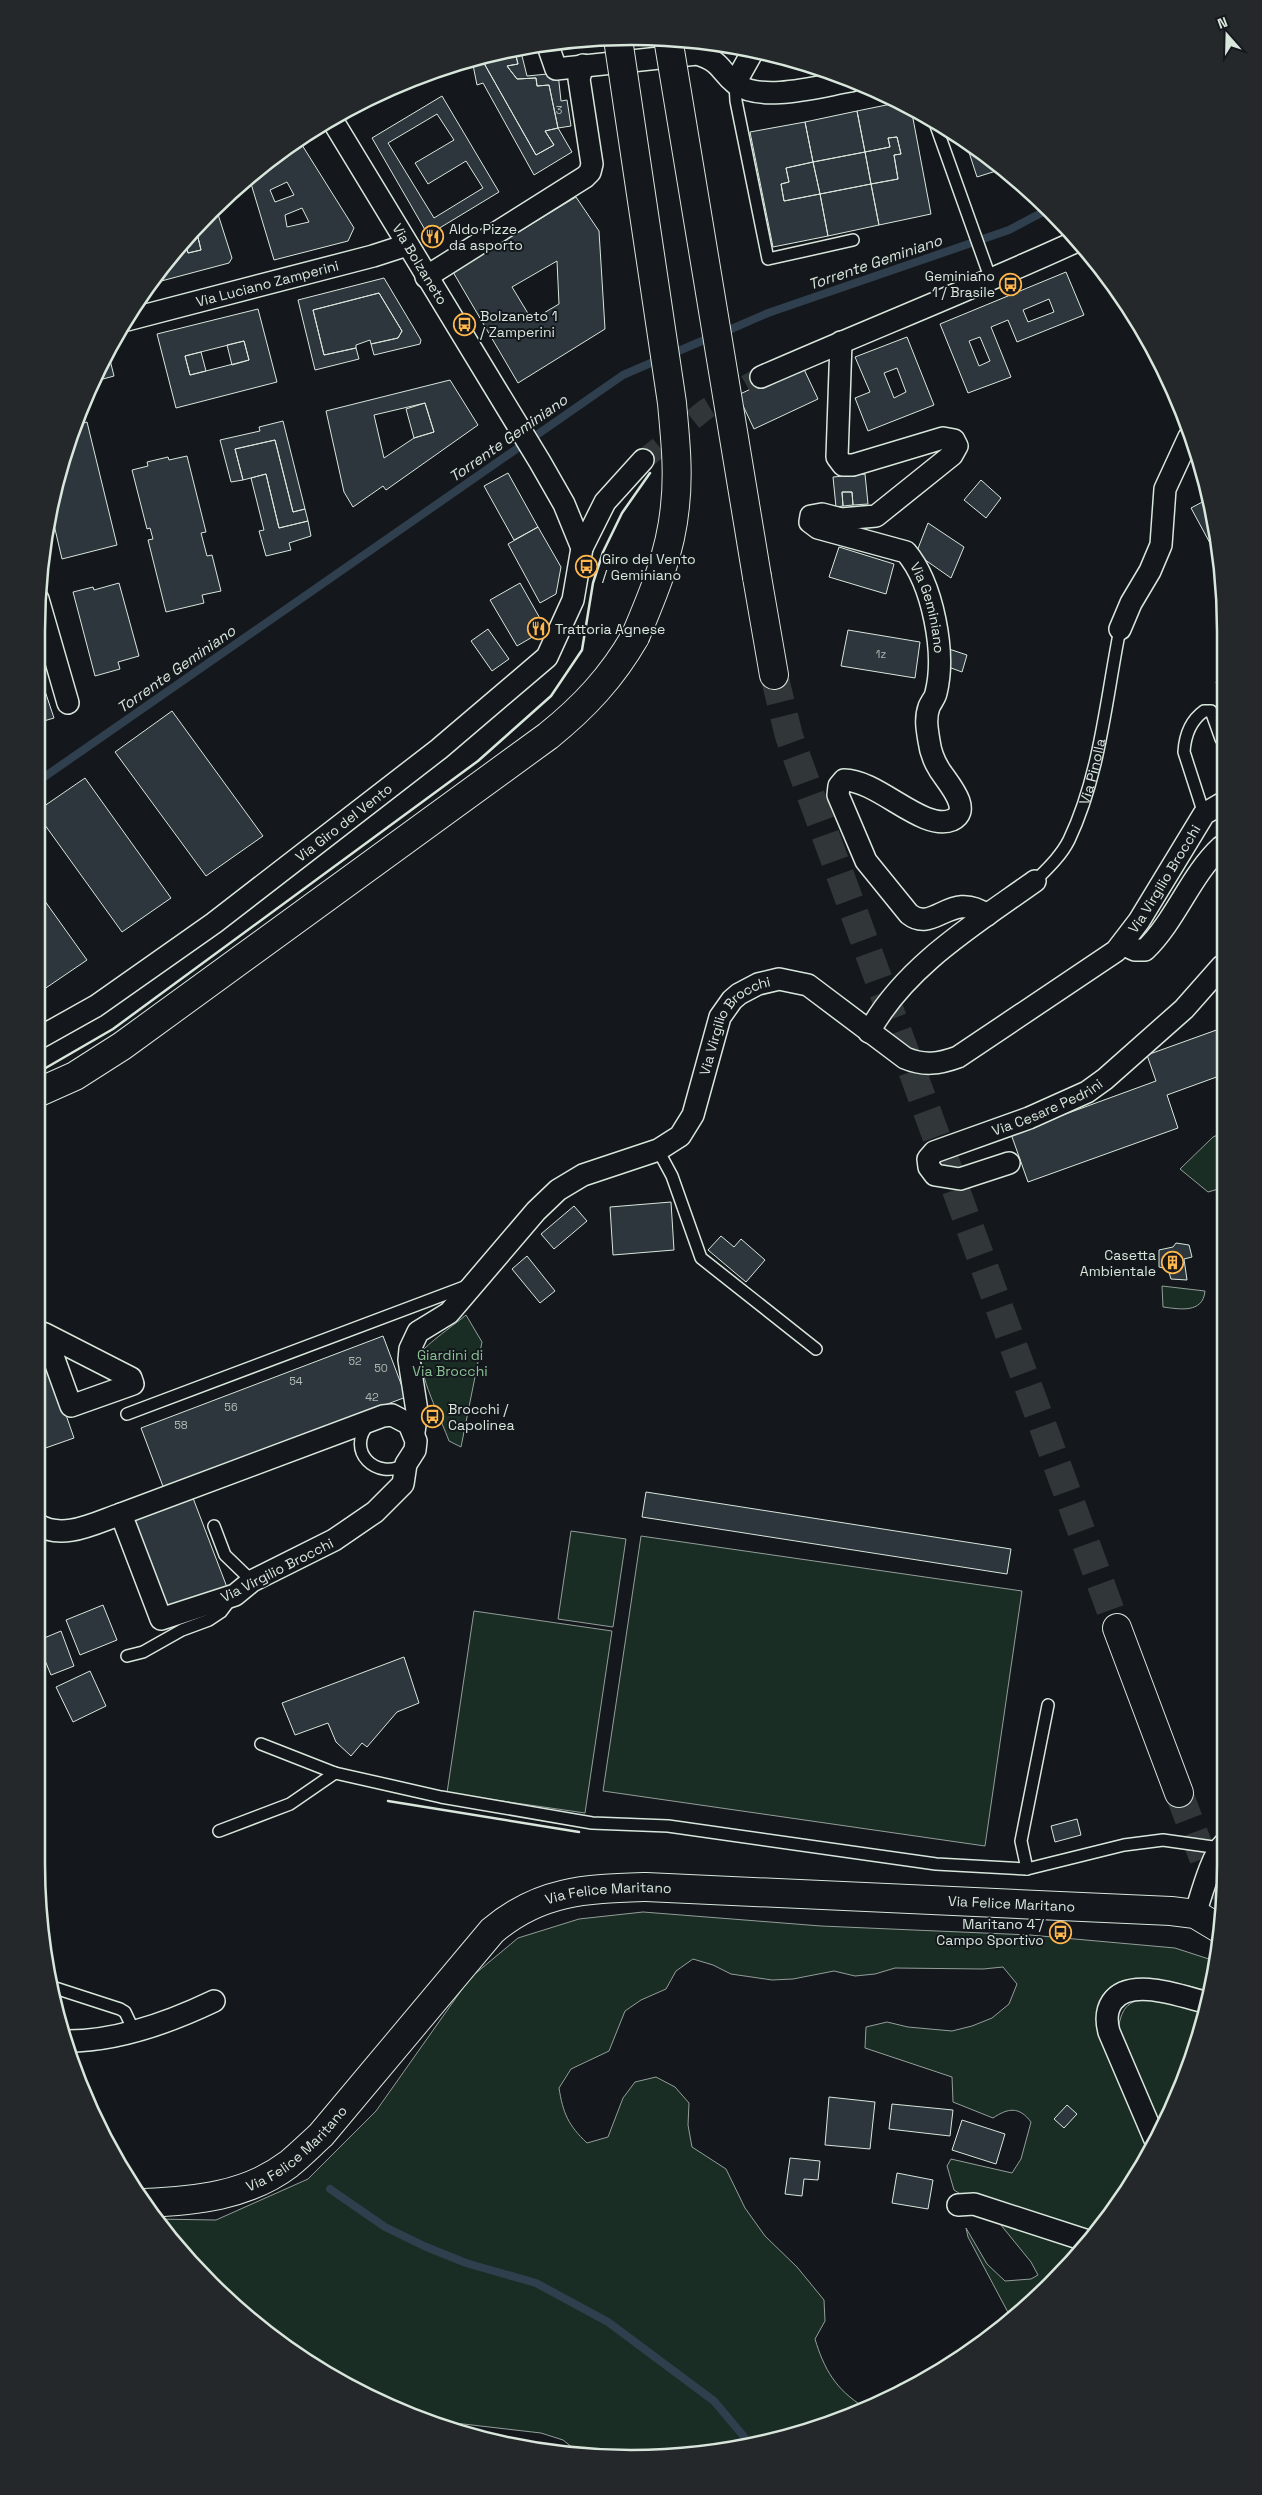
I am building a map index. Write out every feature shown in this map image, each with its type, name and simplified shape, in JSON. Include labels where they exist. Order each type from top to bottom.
[{"type":"main road","points":[[45,1089],[75,1076],[122,1046],[548,736],[596,694],[619,666],[635,637],[660,575],[670,538],[675,506],[676,446],[619,45]]},
{"type":"main road","points":[[669,46],[756,578],[774,675]]},
{"type":"main road","points":[[1117,1628],[1179,1794]]},
{"type":"main road","name":"Via Felice Maritano","points":[[153,2202],[209,2199],[266,2178],[289,2164],[320,2135],[492,1931],[510,1916],[562,1893],[584,1889],[646,1887],[1138,1909],[1195,1914],[1214,1925]]},
{"type":"street","points":[[550,51],[556,69],[697,54],[713,59],[735,84],[762,94],[837,83]]},
{"type":"street","points":[[735,84],[750,57]]},
{"type":"street","points":[[426,277],[585,177],[590,172],[592,164],[579,79],[583,65]]},
{"type":"street","name":"Via Bolzaneto","points":[[335,126],[540,462],[564,504],[582,548]]},
{"type":"street","points":[[761,377],[840,342],[991,280],[1071,244]]},
{"type":"street","name":"Via Luciano Zamperini","points":[[136,318],[373,256],[407,245]]},
{"type":"street","name":"Via Geminiano","points":[[840,342],[837,457],[843,465],[854,466],[943,438],[954,440],[957,446],[952,455],[876,516],[841,519],[822,514],[811,516],[810,522],[818,528],[906,552],[914,562],[937,626],[938,674],[936,695],[926,718],[929,743],[938,768],[958,797],[960,809],[958,816],[951,820],[940,822],[928,820],[884,794],[852,780],[844,780],[839,786],[838,795],[866,861],[914,919],[924,921],[963,906],[976,907],[988,915]]},
{"type":"street","name":"Via Pinolla","points":[[1120,629],[1131,603],[1150,570],[1161,545],[1165,490],[1186,443]]},
{"type":"street","name":"Via Giro del Vento","points":[[45,1034],[96,1006],[214,923],[439,749],[547,657],[573,600],[582,548],[606,502],[644,460]]},
{"type":"street","points":[[45,625],[68,703]]},
{"type":"street","name":"Via Virgilio Brocchi","points":[[121,1514],[162,1619],[235,1595],[252,1581],[334,1540],[365,1520],[400,1488],[404,1480],[406,1464],[415,1450],[414,1432],[417,1411],[409,1360],[413,1339],[418,1332],[449,1313],[536,1211],[558,1190],[583,1175],[658,1150],[680,1136],[693,1114],[720,1018],[732,1000],[750,988],[779,979],[808,985],[905,1058],[916,1063],[943,1063],[958,1056],[1116,951],[1139,921],[1213,809]]},
{"type":"street","name":"Via Virgilio Brocchi","points":[[1122,944],[1135,950],[1145,950],[1158,938],[1208,860],[1217,852]]},
{"type":"street","name":"Via Pinolla","points":[[869,1032],[881,1010],[915,972],[1035,881]]},
{"type":"street","name":"Via Cesare Pedrini","points":[[1009,1163],[960,1179],[935,1175],[930,1167],[928,1158],[934,1152],[1029,1118],[1087,1092],[1105,1079],[1184,1009],[1217,972]]},
{"type":"street","points":[[45,1530],[59,1533],[121,1514],[383,1416],[401,1418],[409,1424],[414,1432]]},
{"type":"street","points":[[1195,1914],[1217,1859]]},
{"type":"street","points":[[1152,2132],[1110,2032],[1107,2013],[1116,1996],[1134,1989],[1153,1990],[1200,2001]]},
{"type":"street","points":[[73,2042],[88,2042],[134,2031],[190,2013],[214,2001]]},
{"type":"street","points":[[958,2204],[974,2204],[1081,2239]]},
{"type":"lane","points":[[735,84],[736,101],[768,259],[853,240]]},
{"type":"lane","points":[[939,133],[966,205],[991,280]]},
{"type":"lane","name":"Via Pinolla","points":[[1035,881],[1052,864],[1068,841],[1090,784],[1120,629]]},
{"type":"lane","name":"Via Virgilio Brocchi","points":[[1213,809],[1184,752],[1184,741],[1192,723],[1204,711],[1211,711],[1217,728]]},
{"type":"lane","points":[[658,1150],[672,1176],[701,1258],[816,1349]]},
{"type":"lane","name":"Via Virgilio Brocchi","points":[[127,1414],[393,1315],[475,1282]]},
{"type":"lane","points":[[374,1419],[362,1434],[361,1443],[367,1460],[381,1470],[398,1469],[406,1464]]},
{"type":"lane","points":[[214,1526],[226,1555],[252,1581]]},
{"type":"lane","points":[[127,1656],[143,1652],[182,1630],[215,1617],[235,1595]]},
{"type":"lane","points":[[1026,1869],[1021,1841],[1048,1705]]},
{"type":"lane","points":[[261,1744],[335,1773],[441,1797],[592,1823],[668,1826],[936,1864],[1026,1869],[1124,1845],[1163,1840],[1217,1845]]},
{"type":"lane","points":[[219,1831],[290,1804],[335,1773]]},
{"type":"lane","points":[[59,1989],[120,2009],[125,2012],[134,2031]]},
{"type":"green space","points":[[1217,1135],[1217,1189],[1208,1192],[1180,1169]]},
{"type":"green space","points":[[1162,1286],[1205,1291],[1200,1303],[1195,1307],[1183,1309],[1169,1308],[1163,1307]]},
{"type":"green space","name":"Giardini di Via Brocchi","points":[[466,1315],[482,1342],[461,1447],[449,1441],[426,1383],[421,1360],[424,1349]]},
{"type":"green space","points":[[571,1531],[626,1539],[613,1627],[558,1619]]},
{"type":"green space","points":[[641,1536],[1022,1591],[985,1846],[603,1791]]},
{"type":"green space","points":[[474,1611],[612,1631],[585,1813],[447,1793]]},
{"type":"green space","points":[[643,1912],[821,1926],[1030,1935],[1175,1948],[1209,1959],[1203,1989],[1175,1983],[1137,1979],[1121,1982],[1108,1989],[1099,2003],[1097,2025],[1148,2139],[1118,2190],[1085,2234],[962,2195],[954,2190],[947,2166],[951,2159],[1012,2173],[1021,2159],[1031,2122],[1027,2117],[1013,2110],[993,2118],[953,2102],[952,2077],[865,2048],[866,2027],[887,2022],[908,2027],[952,2031],[992,2018],[1009,2004],[1017,1984],[1003,1967],[983,1969],[895,1968],[875,1974],[855,1976],[834,1971],[793,1979],[772,1980],[731,1974],[713,1965],[693,1959],[676,1971],[666,1989],[641,2000],[625,2011],[609,2051],[571,2069],[559,2088],[567,2118],[587,2143],[608,2137],[623,2098],[635,2082],[656,2077],[675,2087],[689,2103],[688,2125],[692,2147],[726,2169],[745,2208],[765,2236],[797,2267],[824,2300],[825,2321],[815,2339],[832,2378],[859,2403],[819,2419],[745,2439],[669,2449],[593,2449],[571,2447],[563,2440],[541,2433],[457,2423],[372,2390],[305,2351],[274,2329],[217,2278],[190,2250],[165,2219],[216,2220],[308,2179],[376,2111],[470,1978],[518,1938],[579,1919]]},
{"type":"green space","points":[[1153,1998],[1199,2008],[1186,2052],[1157,2123],[1118,2030],[1125,2009],[1132,2002]]},
{"type":"green space","points":[[996,2219],[1077,2244],[1045,2278],[1008,2312],[968,2237],[966,2228],[987,2264],[1005,2281],[1031,2279],[1038,2275],[1031,2262]]},
{"type":"building","points":[[522,55],[527,76],[558,73],[561,101],[567,100],[571,126],[558,128],[549,85],[537,86],[536,78],[517,79],[507,66],[518,64],[516,56]]},
{"type":"building","points":[[516,56],[518,64],[507,66],[517,79],[536,78],[537,86],[549,85],[558,128],[545,131],[554,145],[536,155],[485,65]]},
{"type":"building","points":[[485,64],[536,155],[554,145],[545,131],[558,128],[572,152],[534,175],[483,83],[477,85],[473,67]]},
{"type":"building","points":[[442,96],[499,192],[428,235],[372,138]]},
{"type":"building","points":[[889,104],[913,118],[931,214],[879,225],[871,184],[898,179],[894,155],[901,154],[897,137],[888,138],[890,147],[865,152],[857,111]]},
{"type":"building","points":[[857,111],[865,152],[813,162],[805,122]]},
{"type":"building","points":[[437,114],[454,140],[415,163],[428,184],[466,161],[483,188],[434,218],[388,143]]},
{"type":"building","points":[[805,122],[813,162],[786,168],[789,182],[781,184],[784,201],[820,194],[828,236],[773,247],[750,132]]},
{"type":"building","points":[[897,137],[901,154],[894,155],[898,179],[871,184],[865,152],[890,147],[888,138]]},
{"type":"building","points":[[302,146],[354,228],[348,241],[274,260],[251,185]],"holes":[[[287,182],[294,195],[275,202],[270,190]],[[302,208],[309,222],[287,227],[285,215]]]},
{"type":"building","points":[[865,152],[871,184],[820,194],[813,162]]},
{"type":"building","points":[[969,153],[995,171],[977,177]]},
{"type":"building","points":[[813,162],[820,194],[784,201],[781,184],[789,182],[786,168]]},
{"type":"building","points":[[871,184],[879,225],[828,236],[820,194]]},
{"type":"building","points":[[576,197],[599,231],[605,329],[518,383],[453,272]],"holes":[[[557,261],[559,304],[532,320],[512,287]]]},
{"type":"building","points":[[218,216],[232,258],[229,263],[161,281],[187,249],[188,253],[201,250],[198,237]]},
{"type":"building","points":[[198,237],[201,250],[188,253],[187,249]]},
{"type":"building","points":[[1066,272],[1084,315],[1017,342],[1008,320],[991,327],[1011,377],[968,393],[940,324]]},
{"type":"building","points":[[384,278],[421,340],[420,344],[374,355],[371,344],[398,338],[402,331],[379,293],[313,310],[324,355],[356,348],[359,359],[315,370],[298,300]]},
{"type":"building","points":[[379,293],[402,331],[398,338],[371,344],[370,340],[356,345],[356,348],[324,355],[313,310]]},
{"type":"building","points":[[1049,299],[1054,312],[1028,322],[1023,310]]},
{"type":"building","points":[[258,309],[277,382],[176,408],[157,334]],"holes":[[[244,341],[249,360],[190,375],[185,356]]]},
{"type":"building","points":[[907,337],[934,405],[868,431],[855,398],[870,392],[855,357]]},
{"type":"building","points":[[980,337],[990,361],[979,366],[969,341]]},
{"type":"building","points":[[244,341],[249,360],[232,365],[227,345]]},
{"type":"building","points":[[201,352],[206,371],[190,375],[185,356]]},
{"type":"building","points":[[111,362],[114,376],[102,379]]},
{"type":"building","points":[[802,365],[818,399],[754,429],[738,395]]},
{"type":"building","points":[[897,368],[906,392],[894,398],[884,373]]},
{"type":"building","points":[[450,380],[478,425],[386,490],[383,486],[353,507],[344,492],[326,411]],"holes":[[[425,403],[434,432],[414,438],[384,458],[374,415]]]},
{"type":"building","points":[[425,403],[434,432],[414,438],[406,409]]},
{"type":"building","points":[[283,421],[305,509],[293,512],[275,440],[235,449],[243,480],[231,482],[220,440],[260,431],[259,427]]},
{"type":"building","points":[[87,422],[117,545],[62,559],[54,527],[56,517],[65,479],[84,423]]},
{"type":"building","points":[[275,440],[293,512],[305,509],[308,521],[279,528],[266,474],[243,480],[235,449]]},
{"type":"building","points":[[187,456],[206,532],[201,533],[207,556],[212,555],[221,591],[202,595],[204,603],[166,612],[148,540],[153,539],[150,528],[147,529],[132,470],[148,466],[147,462],[168,457],[169,460]]},
{"type":"building","points":[[508,473],[538,527],[514,540],[484,486]]},
{"type":"building","points":[[266,474],[279,528],[308,521],[311,536],[289,543],[291,550],[266,556],[259,531],[264,530],[251,478]]},
{"type":"building","points":[[865,474],[868,504],[853,505],[852,492],[842,492],[843,506],[836,507],[833,477]]},
{"type":"building","points":[[981,480],[1001,498],[986,518],[964,500]]},
{"type":"building","points":[[842,492],[852,492],[853,505],[843,506]]},
{"type":"building","points":[[1202,502],[1210,543],[1191,508]]},
{"type":"building","points":[[928,523],[964,547],[951,578],[921,557],[917,551]]},
{"type":"building","points":[[538,527],[561,567],[556,594],[540,603],[508,544]]},
{"type":"building","points":[[839,547],[894,564],[886,594],[829,577]]},
{"type":"building","points":[[119,583],[139,656],[118,662],[120,669],[95,676],[73,592],[93,587],[94,590]]},
{"type":"building","points":[[520,583],[546,629],[517,646],[490,600]]},
{"type":"building","points":[[488,629],[509,659],[492,671],[471,641]]},
{"type":"building","points":[[848,630],[920,642],[915,678],[841,666]]},
{"type":"building","points":[[949,649],[967,655],[962,672],[943,665]]},
{"type":"building","points":[[45,691],[54,718],[45,721]]},
{"type":"building","points":[[172,711],[263,836],[206,876],[115,752]]},
{"type":"building","points":[[85,778],[171,898],[122,932],[45,825],[45,806]]},
{"type":"building","points":[[45,901],[87,960],[45,989]]},
{"type":"building","points":[[1217,1030],[1217,1077],[1167,1095],[1178,1128],[1028,1182],[1011,1134],[1156,1081],[1147,1055]]},
{"type":"building","points":[[671,1202],[674,1250],[613,1255],[610,1207]]},
{"type":"building","points":[[574,1206],[587,1221],[554,1249],[541,1234]]},
{"type":"building","points":[[721,1236],[734,1247],[741,1239],[765,1260],[746,1282],[708,1250]]},
{"type":"building","name":"Casetta Ambientale","points":[[1176,1243],[1189,1245],[1192,1257],[1184,1259],[1187,1280],[1171,1279],[1168,1269],[1159,1267],[1159,1250],[1173,1247]]},
{"type":"building","points":[[527,1256],[555,1291],[540,1303],[512,1269]]},
{"type":"building","points":[[383,1336],[406,1397],[164,1489],[141,1428]]},
{"type":"building","points":[[45,1355],[74,1438],[45,1448]]},
{"type":"building","points":[[646,1492],[1011,1549],[1007,1574],[642,1517]]},
{"type":"building","points":[[193,1498],[228,1590],[166,1613],[132,1521]]},
{"type":"building","points":[[103,1605],[117,1640],[80,1655],[66,1620]]},
{"type":"building","points":[[61,1631],[74,1666],[51,1675],[45,1660],[45,1638]]},
{"type":"building","points":[[404,1657],[419,1703],[397,1712],[367,1747],[362,1743],[351,1756],[336,1742],[328,1723],[295,1735],[282,1703]]},
{"type":"building","points":[[90,1671],[106,1706],[73,1722],[56,1687]]},
{"type":"building","points":[[1077,1819],[1081,1835],[1055,1842],[1051,1826]]},
{"type":"building","points":[[829,2097],[875,2102],[870,2149],[825,2145]]},
{"type":"building","points":[[892,2104],[953,2110],[950,2136],[889,2129]]},
{"type":"building","points":[[1067,2105],[1077,2114],[1064,2128],[1054,2119]]},
{"type":"building","points":[[962,2120],[1005,2134],[996,2164],[952,2150]]},
{"type":"building","points":[[790,2158],[820,2161],[818,2180],[804,2179],[802,2196],[785,2194]]},
{"type":"building","points":[[897,2173],[933,2180],[928,2209],[892,2203]]},
{"type":"waterway","name":"Torrente Geminiano","points":[[722,333],[768,313],[1009,230],[1041,213]]},
{"type":"waterway","name":"Torrente Geminiano","points":[[45,776],[623,375],[711,337]]},
{"type":"waterway","points":[[330,2189],[385,2227],[424,2246],[466,2263],[536,2283],[608,2322],[714,2401],[746,2439]]},
{"type":"tunnel","points":[[643,460],[706,409],[761,377]]},
{"type":"tunnel","points":[[774,675],[789,736],[1117,1628]]},
{"type":"tunnel","points":[[1179,1793],[1216,1893]]},
{"type":"wall","points":[[45,1068],[113,1029],[478,761],[551,696],[582,650],[593,583],[603,552],[622,513],[650,473]]},
{"type":"wall","points":[[388,1801],[579,1832]]},
{"type":"place","name":"Aldo Pizze da asporto","points":[[433,237]]},
{"type":"place","name":"Geminiano 1 / Brasile","points":[[1011,284]]},
{"type":"place","name":"Bolzaneto 1 / Zamperini","points":[[464,324]]},
{"type":"place","name":"Giro del Vento / Geminiano","points":[[586,567]]},
{"type":"place","name":"Trattoria Agnese","points":[[539,629]]},
{"type":"place","name":"Casetta Ambientale","points":[[1172,1263]]},
{"type":"place","name":"Brocchi / Capolinea","points":[[432,1417]]},
{"type":"place","name":"Maritano 4 / Campo Sportivo","points":[[1060,1932]]}]
